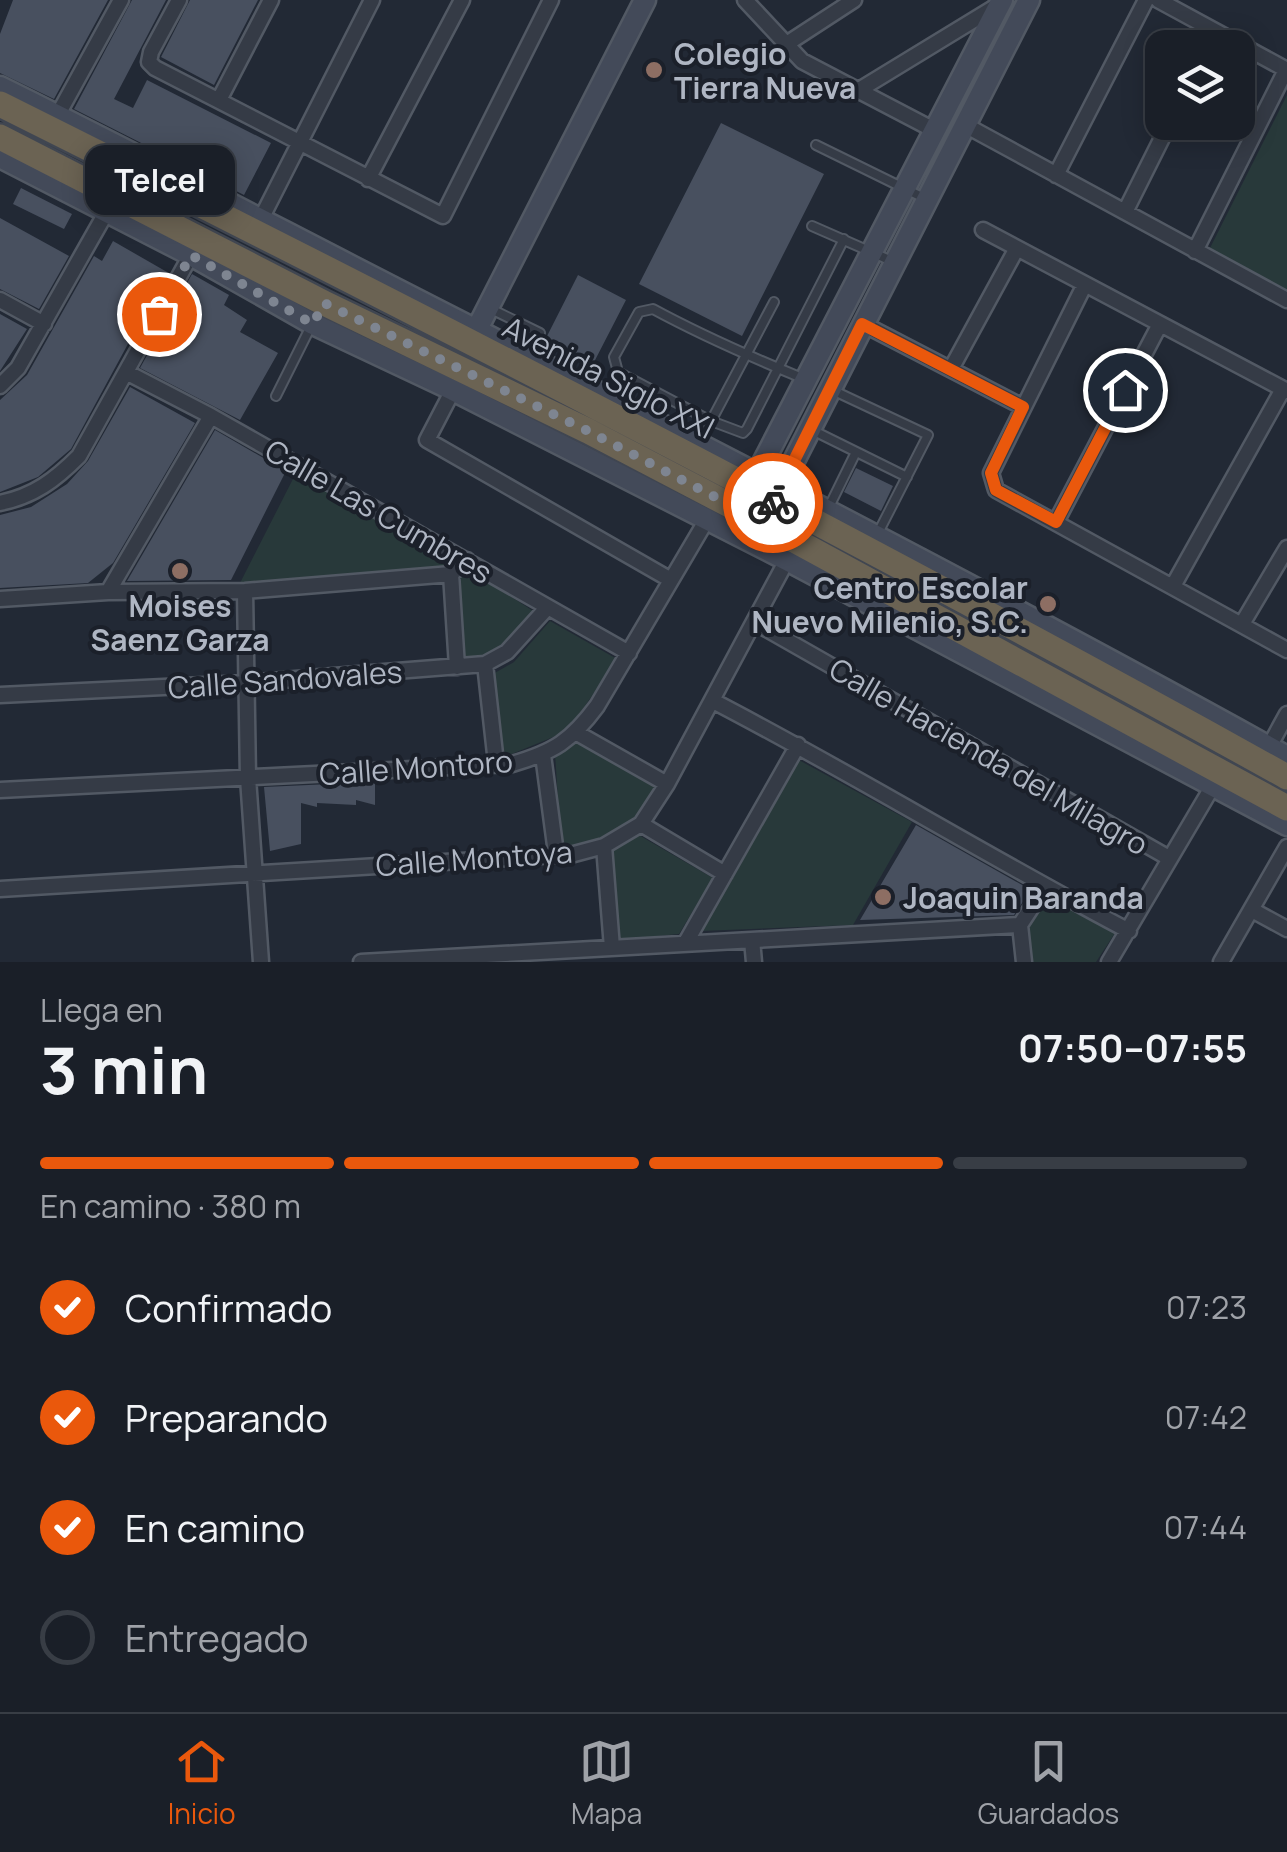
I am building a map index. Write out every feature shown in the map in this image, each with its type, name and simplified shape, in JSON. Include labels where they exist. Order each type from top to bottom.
[{"type":"highway","name":"Avenida Siglo XXI","points":[[0,104],[54,122],[171,180],[778,492],[915,603],[1026,622],[1287,778]]},
{"type":"highway","name":"Avenida Siglo XXI","points":[[0,136],[67,180],[319,313],[763,522],[915,603],[1143,737],[1287,808]]},
{"type":"highway","points":[[877,535],[915,603]]},
{"type":"street","points":[[54,122],[121,0]]},
{"type":"street","points":[[179,0],[150,52],[149,62],[156,68],[443,216],[551,0]]},
{"type":"street","points":[[218,100],[271,0]]},
{"type":"street","points":[[260,219],[372,0]]},
{"type":"street","points":[[368,179],[462,0]]},
{"type":"street","points":[[744,0],[802,61],[934,130]]},
{"type":"street","points":[[785,46],[854,0]]},
{"type":"street","points":[[763,522],[1029,0]]},
{"type":"street","points":[[1056,174],[1146,0]]},
{"type":"street","points":[[1158,0],[1212,30]]},
{"type":"street","points":[[859,90],[1001,2]]},
{"type":"street","points":[[739,510],[1001,2]]},
{"type":"street","points":[[476,330],[640,3]]},
{"type":"street","points":[[1195,250],[1287,70],[1255,53]]},
{"type":"street","name":"Avenida Siglo XXI","points":[[0,86],[54,122]]},
{"type":"street","points":[[965,125],[1287,300]]},
{"type":"street","points":[[1125,212],[1161,140]]},
{"type":"street","name":"Avenida Siglo XXI","points":[[0,157],[67,180],[108,211],[191,255],[319,313],[453,390],[489,396],[706,521],[787,560],[915,603]]},
{"type":"street","name":"Avenida Siglo XXI","points":[[171,180],[260,219],[700,442],[728,457],[755,480]]},
{"type":"street","points":[[0,386],[18,368],[108,211]]},
{"type":"street","points":[[983,230],[1285,390],[1173,586]]},
{"type":"street","points":[[951,368],[1018,248]]},
{"type":"street","points":[[0,503],[19,499],[53,482],[79,456],[191,255]]},
{"type":"street","points":[[1085,284],[991,473],[996,490],[1287,650]]},
{"type":"street","points":[[0,300],[44,324]]},
{"type":"street","points":[[862,324],[1023,407]]},
{"type":"street","points":[[1056,522],[1160,324]]},
{"type":"street","name":"Calle Las Cumbres","points":[[126,372],[468,560],[629,654]]},
{"type":"street","points":[[453,390],[428,440],[671,580]]},
{"type":"street","points":[[108,592],[211,416]]},
{"type":"street","points":[[728,457],[756,454],[778,435]]},
{"type":"street","points":[[797,455],[807,484],[826,508]]},
{"type":"street","name":"Avenida Siglo XXI","points":[[778,492],[826,508],[1026,622],[1278,752]]},
{"type":"street","name":"Calle Montoro","points":[[0,790],[512,764],[543,755],[577,733],[629,654],[706,521]]},
{"type":"street","points":[[1242,624],[1287,548]]},
{"type":"street","points":[[0,599],[108,592],[244,591],[451,574],[468,560]]},
{"type":"street","name":"Calle Montoya","points":[[0,888],[556,852],[574,854],[604,846],[641,824],[713,701],[787,560]]},
{"type":"street","points":[[451,574],[457,667]]},
{"type":"street","points":[[244,591],[248,778],[261,962]]},
{"type":"street","points":[[496,764],[485,664],[507,652],[548,608]]},
{"type":"street","name":"Calle Hacienda del Milagro","points":[[756,623],[1169,858]]},
{"type":"street","name":"Calle Sandovales","points":[[0,695],[246,683],[485,664]]},
{"type":"street","points":[[713,701],[1128,931]]},
{"type":"street","points":[[1278,752],[1287,714]]},
{"type":"street","points":[[577,733],[666,784]]},
{"type":"street","name":"Avenida Siglo XXI","points":[[1143,737],[1214,784],[1287,825]]},
{"type":"street","points":[[685,944],[798,745]]},
{"type":"street","points":[[543,755],[556,852]]},
{"type":"street","points":[[1109,962],[1214,784]]},
{"type":"street","points":[[641,824],[725,874]]},
{"type":"street","points":[[604,846],[612,948]]},
{"type":"street","points":[[1222,962],[1287,847]]},
{"type":"street","points":[[1024,962],[1020,925],[1045,887]]},
{"type":"street","points":[[1252,910],[1287,928]]},
{"type":"street","points":[[361,962],[1020,925]]},
{"type":"street","points":[[752,940],[754,962]]},
{"type":"lane","points":[[816,145],[926,199]]},
{"type":"lane","points":[[812,226],[894,262]]},
{"type":"lane","points":[[806,379],[776,367],[745,354],[645,308],[614,358],[618,372],[742,433],[748,429],[776,367],[844,239]]},
{"type":"lane","points":[[700,442],[774,302]]},
{"type":"lane","points":[[488,308],[540,333],[528,356]]},
{"type":"lane","points":[[276,396],[319,313]]},
{"type":"lane","points":[[830,390],[928,435],[877,535]]},
{"type":"lane","points":[[810,429],[907,477]]},
{"type":"lane","points":[[826,508],[856,452]]},
{"type":"shaded area","points":[[1287,95],[1287,290],[1210,248]]},
{"type":"shaded area","points":[[296,473],[458,559],[448,567],[239,585]]},
{"type":"shaded area","points":[[469,569],[533,611],[496,649],[465,659],[457,576]]},
{"type":"shaded area","points":[[550,621],[617,659],[568,731],[502,758],[493,674],[514,662]]},
{"type":"shaded area","points":[[577,742],[661,786],[619,830],[592,843],[561,846],[555,753]]},
{"type":"shaded area","points":[[797,759],[912,822],[853,925],[701,931]]},
{"type":"shaded area","points":[[637,834],[713,878],[679,934],[618,940],[611,849]]},
{"type":"shaded area","points":[[1050,900],[1115,933],[1096,962],[1029,962],[1023,924]]},
{"type":"building","points":[[13,0],[108,0],[54,99],[0,73],[0,34]]},
{"type":"building","points":[[132,0],[166,0],[114,99],[133,108],[147,80],[271,143],[244,195],[74,109]]},
{"type":"building","points":[[190,0],[258,0],[214,85],[161,57]]},
{"type":"building","points":[[721,123],[824,174],[742,336],[639,284]]},
{"type":"building","points":[[21,188],[72,214],[64,229],[13,204]]},
{"type":"building","points":[[0,218],[69,256],[39,309],[0,289]]},
{"type":"building","points":[[113,241],[167,272],[71,449],[38,477],[0,492],[0,400],[27,375],[94,256],[102,261]]},
{"type":"building","points":[[192,274],[229,295],[224,305],[247,320],[240,332],[278,353],[240,420],[140,368]]},
{"type":"building","points":[[578,275],[626,300],[592,366],[544,342]]},
{"type":"building","points":[[0,314],[27,329],[0,371]]},
{"type":"building","points":[[130,387],[195,423],[113,563],[88,583],[0,588],[0,515],[31,507],[67,484],[88,461]]},
{"type":"building","points":[[215,430],[286,471],[231,580],[127,581]]},
{"type":"building","points":[[856,468],[893,486],[881,511],[844,492]]},
{"type":"building","points":[[375,782],[375,805],[356,800],[356,805],[317,803],[317,807],[301,803],[301,844],[270,851],[264,787]]},
{"type":"building","points":[[916,825],[1031,890],[1014,915],[860,920]]},
{"type":"way so far","points":[[159,314],[191,255],[313,324],[324,303],[588,431],[763,522],[773,503]]},
{"type":"place","name":"Colegio Tierra Nueva","points":[[654,70]]},
{"type":"place","name":"Telcel","points":[[159,314]]},
{"type":"place","name":"Moises Saenz Garza","points":[[180,571]]},
{"type":"place","name":"Centro Escolar Nuevo Milenio, S.C.","points":[[1048,604]]},
{"type":"place","name":"Joaquin Baranda","points":[[883,897]]},
{"type":"route","points":[[773,503],[862,324],[1023,407],[991,473],[992,482],[996,490],[1056,522],[1125,390]]}]
